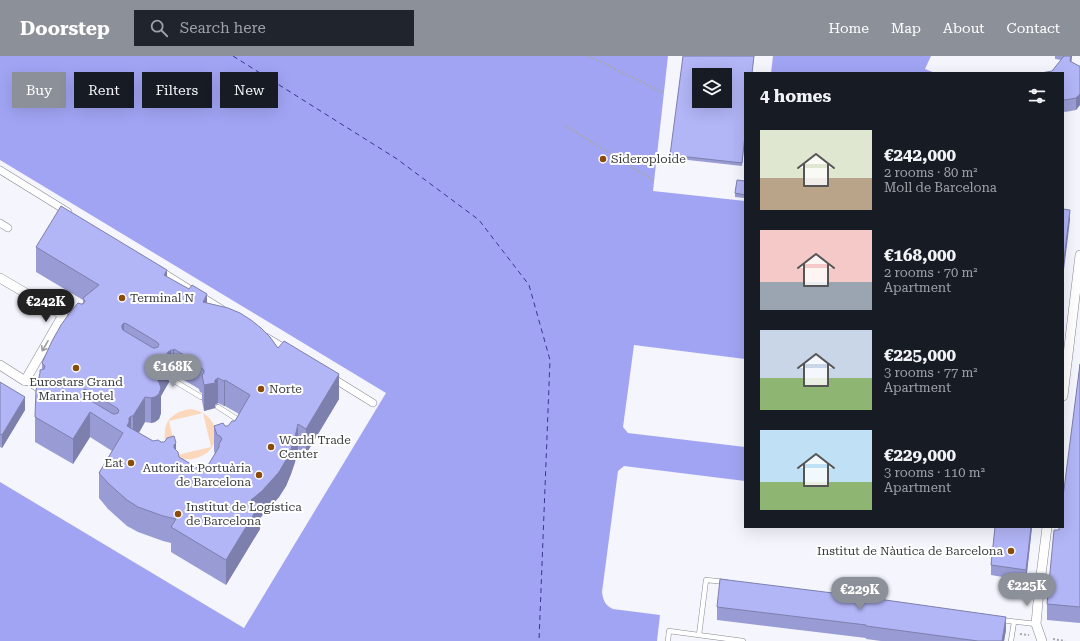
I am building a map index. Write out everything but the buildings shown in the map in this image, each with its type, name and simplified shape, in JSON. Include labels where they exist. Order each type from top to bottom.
[{"type":"street","points":[[0,170],[73,216]]},
{"type":"street","points":[[0,223],[8,228]]},
{"type":"street","points":[[1064,388],[1080,255]]},
{"type":"street","points":[[153,266],[226,312]]},
{"type":"street","points":[[0,278],[66,317],[25,381],[0,366]]},
{"type":"street","points":[[260,332],[293,353]]},
{"type":"street","points":[[326,374],[373,403]]},
{"type":"street","points":[[1042,641],[1036,624],[1047,528]]},
{"type":"lane","points":[[171,380],[201,397]]},
{"type":"lane","points":[[25,381],[42,392]]},
{"type":"lane","points":[[218,407],[243,422],[239,429]]},
{"type":"lane","points":[[699,635],[706,580],[729,583]]},
{"type":"lane","points":[[999,619],[1036,624]]},
{"type":"lane","points":[[1011,641],[1014,622]]},
{"type":"lane","points":[[668,641],[669,631],[743,641]]},
{"type":"path","points":[[589,56],[664,93]]},
{"type":"path","points":[[566,126],[654,181]]},
{"type":"path","points":[[1053,640],[1065,641]]},
{"type":"shaded area","points":[[190,409],[196,410],[203,413],[207,416],[214,424],[214,443],[210,450],[202,456],[190,459],[178,457],[165,441],[166,426],[170,419],[177,413]],"holes":[[[203,413],[211,447],[177,455],[169,421]]]},
{"type":"water","points":[[0,56],[668,56],[653,191],[744,201],[744,359],[634,345],[623,427],[628,433],[744,447],[744,481],[624,466],[618,471],[602,595],[607,605],[613,609],[660,615],[657,641],[0,641],[0,482],[244,628],[386,393],[0,160]]},
{"type":"water","points":[[773,56],[931,56],[925,69],[932,72],[771,72]]},
{"type":"ferry route","points":[[233,56],[397,159],[479,220],[529,285],[550,360],[539,641]]},
{"type":"place","name":"Sideroploide","points":[[603,159]]},
{"type":"place","name":"Terminal N","points":[[122,298]]},
{"type":"place","name":"Eurostars Grand Marina Hotel","points":[[76,368]]},
{"type":"place","name":"Norte","points":[[261,389]]},
{"type":"place","name":"World Trade Center","points":[[271,447]]},
{"type":"place","name":"Eat","points":[[131,463]]},
{"type":"place","name":"Autoritat Portuària de Barcelona","points":[[259,475]]},
{"type":"place","name":"Institut de Logística de Barcelona","points":[[178,514]]},
{"type":"place","name":"Institut de Nàutica de Barcelona","points":[[1011,551]]}]
